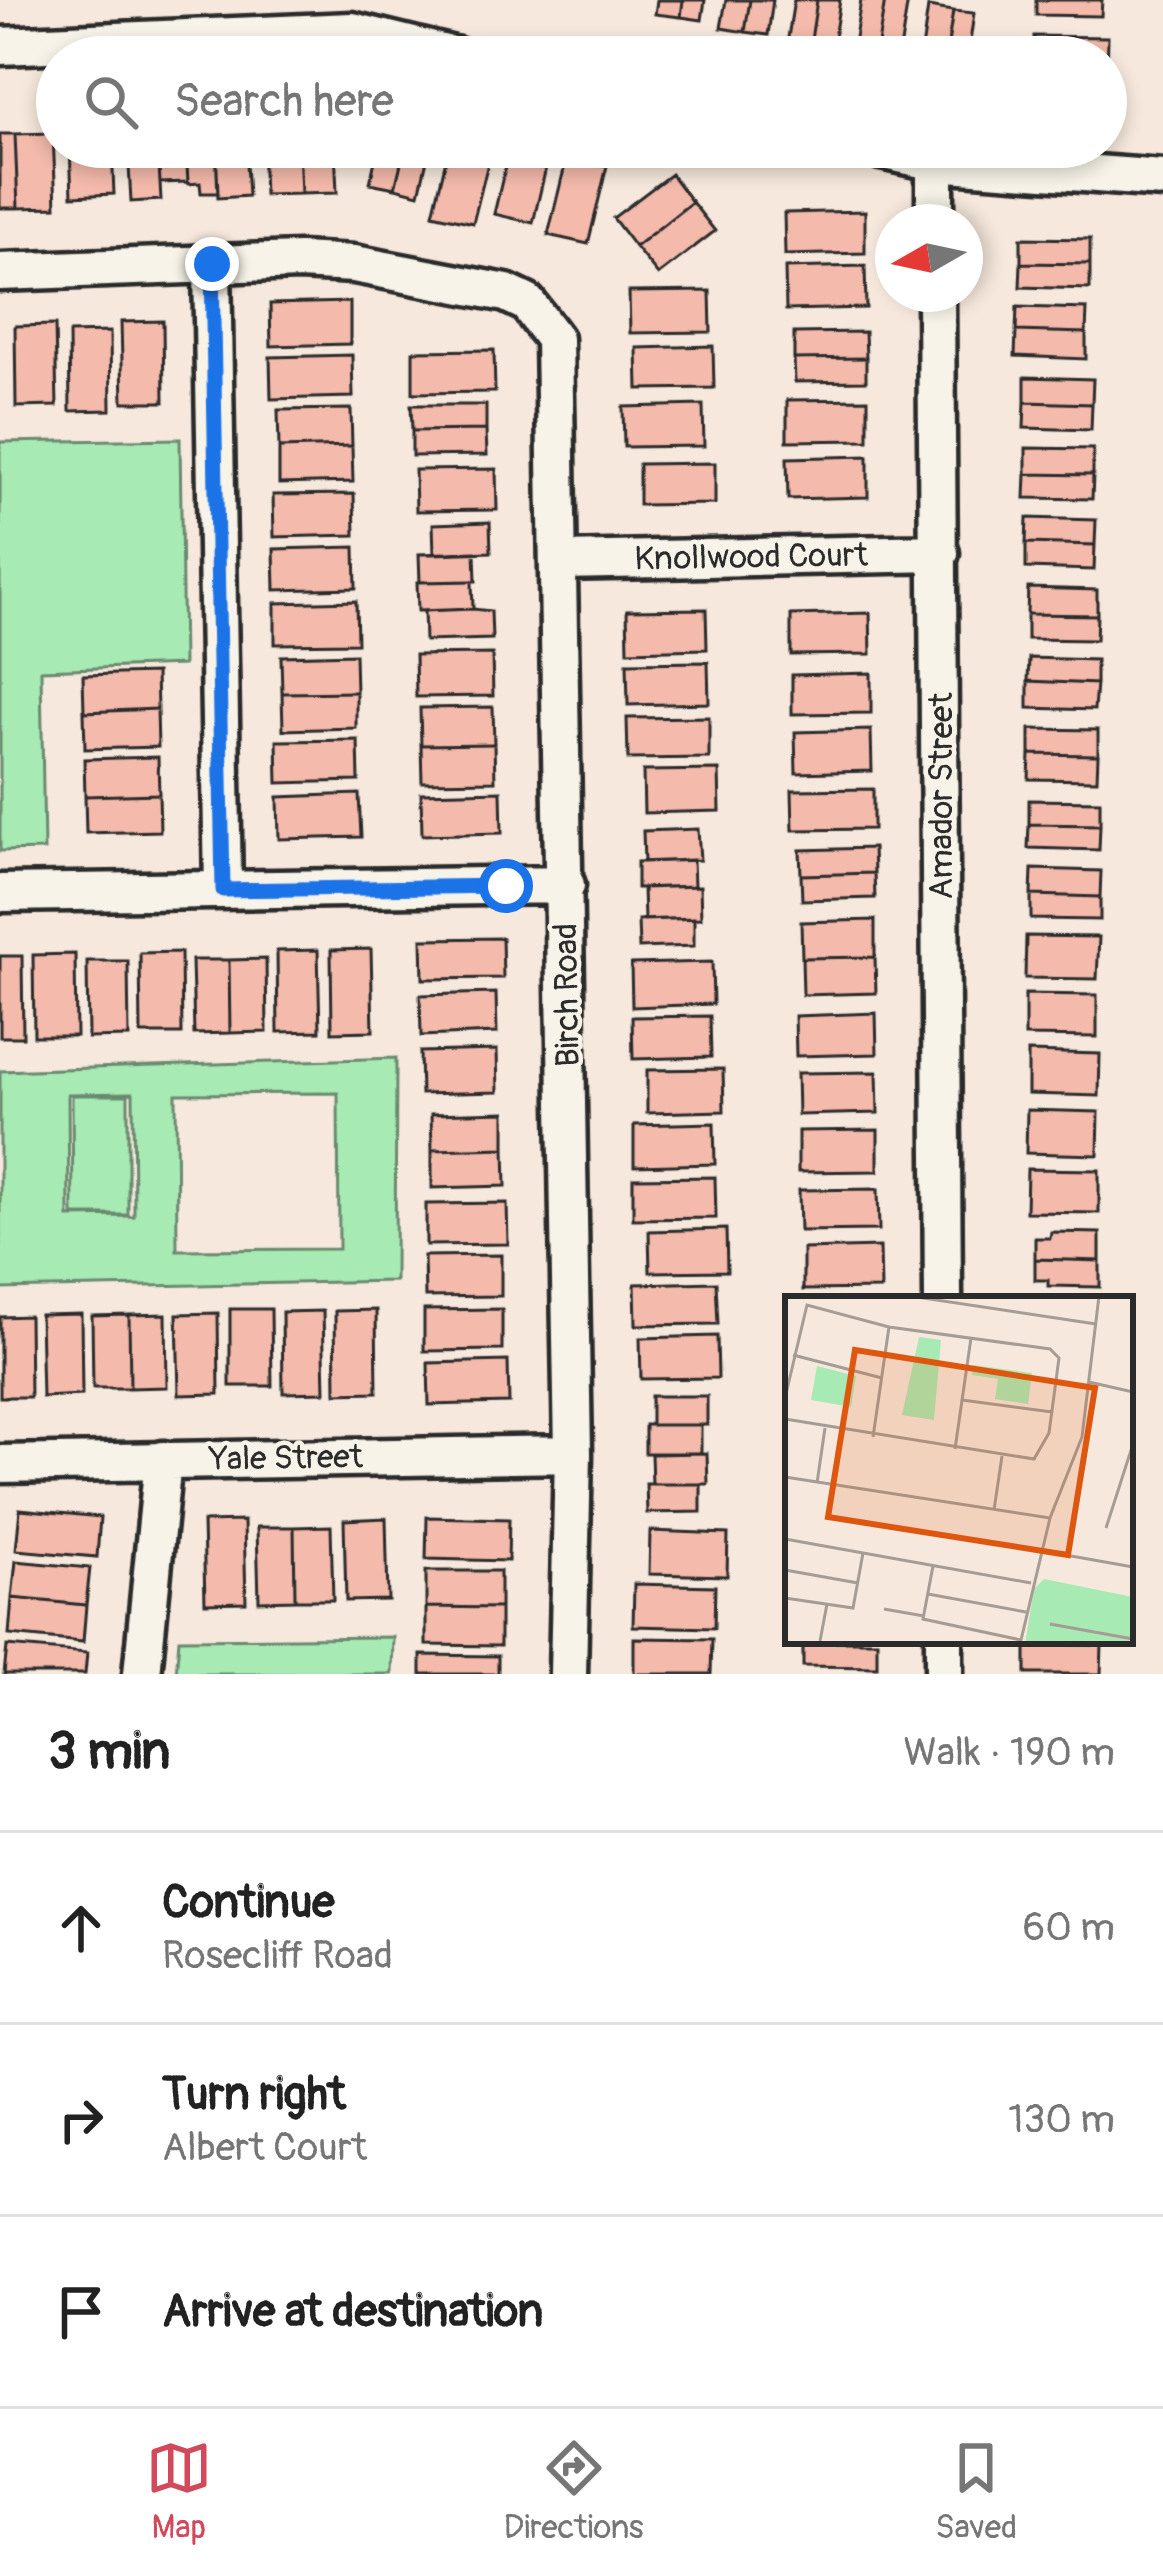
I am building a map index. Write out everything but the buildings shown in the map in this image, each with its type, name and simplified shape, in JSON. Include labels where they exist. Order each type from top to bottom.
[{"type":"street","points":[[235,36],[352,31],[372,36]]},
{"type":"street","points":[[0,46],[36,44]]},
{"type":"street","points":[[935,168],[935,204]]},
{"type":"street","points":[[1015,168],[1163,179]]},
{"type":"street","points":[[0,272],[212,264],[223,890]]},
{"type":"street","name":"Birch Road","points":[[212,264],[354,264],[506,293],[543,318],[558,360],[573,1454],[568,1674]]},
{"type":"street","name":"Amador Street","points":[[936,312],[943,1296]]},
{"type":"street","name":"Knollwood Court","points":[[562,561],[940,553]]},
{"type":"street","points":[[0,893],[566,885]]},
{"type":"street","name":"Yale Street","points":[[0,1464],[573,1454]]},
{"type":"street","points":[[142,1674],[163,1460]]},
{"type":"green space","points":[[180,439],[183,665],[41,670],[44,850],[0,851],[0,442]]},
{"type":"green space","points":[[396,1058],[395,1281],[0,1289],[0,1071]],"holes":[[[133,1093],[134,1216],[69,1217],[68,1094]],[[338,1093],[339,1249],[177,1250],[176,1094]]]},
{"type":"green space","points":[[72,1095],[128,1095],[128,1215],[73,1215]]},
{"type":"green space","points":[[393,1637],[392,1674],[176,1674],[179,1639]]},
{"type":"route","points":[[212,264],[223,890],[506,886]]}]
